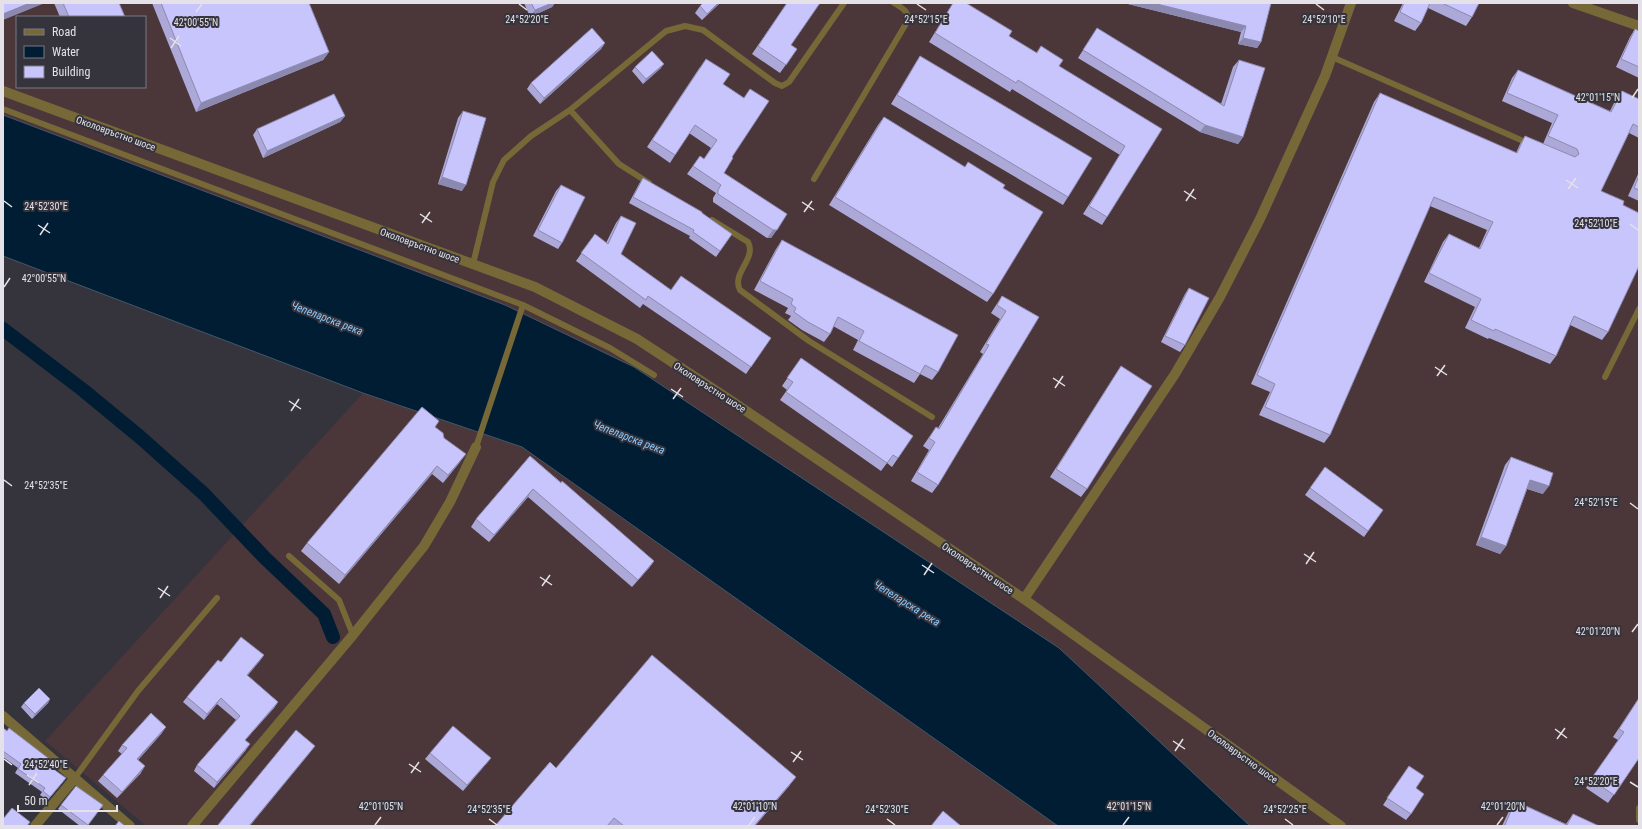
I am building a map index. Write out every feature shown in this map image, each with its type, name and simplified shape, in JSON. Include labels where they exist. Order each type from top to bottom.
[{"type":"street","points":[[1024,599],[1175,374],[1220,297],[1260,219],[1325,76],[1351,3]]},
{"type":"street","points":[[1573,3],[1639,26]]},
{"type":"street","name":"Околовръстно шосе","points":[[3,92],[535,287],[637,339],[730,400],[1024,599],[1341,826]]},
{"type":"street","points":[[192,826],[353,635],[424,546],[450,502],[466,461],[476,447]]},
{"type":"street","points":[[3,716],[130,826]]},
{"type":"street","points":[[35,826],[74,779]]},
{"type":"lane","points":[[473,264],[493,182],[504,160],[531,136],[570,110],[666,31],[685,26],[703,30],[775,83],[782,86],[788,82],[844,3]]},
{"type":"lane","points":[[814,179],[907,22],[909,16],[906,11],[894,3]]},
{"type":"lane","points":[[1332,57],[1533,146]]},
{"type":"lane","points":[[3,109],[523,305],[610,348],[654,375]]},
{"type":"lane","points":[[570,110],[619,164],[653,185]]},
{"type":"lane","points":[[707,217],[748,242],[750,253],[738,279],[740,290],[809,340],[932,417]]},
{"type":"lane","points":[[476,447],[523,305]]},
{"type":"lane","points":[[1605,377],[1639,309]]},
{"type":"lane","points":[[289,556],[339,600],[353,635]]},
{"type":"lane","points":[[74,779],[138,691],[217,598]]},
{"type":"lane","points":[[1639,808],[1639,820]]},
{"type":"shaded area","points":[[3,3],[1639,3],[1639,826],[1250,826],[1059,648],[634,367],[505,305],[3,115]]},
{"type":"shaded area","points":[[363,393],[522,447],[1058,826],[146,826],[45,741]]},
{"type":"water","name":"Чепеларска река","points":[[3,115],[505,305],[634,367],[1059,648],[1250,826],[1058,826],[522,447],[363,393],[3,256]]},
{"type":"building","points":[[3,3],[30,3],[3,14]]},
{"type":"building","points":[[63,3],[119,3],[125,16],[69,16]]},
{"type":"building","points":[[161,3],[309,3],[329,52],[201,103]]},
{"type":"building","points":[[531,3],[552,3],[535,10]]},
{"type":"building","points":[[703,3],[718,3],[707,14],[700,6]]},
{"type":"building","points":[[787,3],[820,3],[791,45],[797,49],[786,65],[758,46]]},
{"type":"building","points":[[953,3],[966,3],[1012,31],[1009,36],[1037,53],[1041,46],[1063,60],[1059,66],[1162,129],[1107,217],[1089,206],[1125,146],[1018,80],[1016,83],[935,33]]},
{"type":"building","points":[[1153,3],[1271,3],[1261,42],[1243,38],[1246,26]]},
{"type":"building","points":[[1404,3],[1430,3],[1421,23],[1400,12]]},
{"type":"building","points":[[1442,3],[1479,3],[1472,17]]},
{"type":"building","points":[[592,28],[605,43],[544,98],[531,83]]},
{"type":"building","points":[[1097,28],[1224,106],[1239,60],[1265,68],[1243,137],[1205,125],[1083,50]]},
{"type":"building","points":[[1635,29],[1639,31],[1639,67],[1621,59]]},
{"type":"building","points":[[652,51],[664,64],[646,79],[635,67]]},
{"type":"building","points":[[920,56],[1092,158],[1068,197],[897,95]]},
{"type":"building","points":[[706,59],[730,74],[723,84],[744,98],[750,89],[769,101],[732,157],[733,158],[724,173],[787,214],[777,230],[773,230],[718,194],[718,190],[721,185],[693,166],[700,156],[704,159],[717,140],[695,125],[675,155],[652,140]]},
{"type":"building","points":[[1518,70],[1611,112],[1622,91],[1639,99],[1639,127],[1633,124],[1601,191],[1624,201],[1623,205],[1639,213],[1639,266],[1608,332],[1574,316],[1556,356],[1471,320],[1481,299],[1429,273],[1449,234],[1480,249],[1493,222],[1434,197],[1330,435],[1265,407],[1275,384],[1257,375],[1380,93],[1517,153],[1525,136],[1575,157],[1579,154],[1577,149],[1548,136],[1558,115],[1507,93]]},
{"type":"building","points":[[334,94],[345,116],[267,151],[257,129]]},
{"type":"building","points":[[463,111],[486,118],[466,185],[442,177]]},
{"type":"building","points":[[884,117],[965,167],[968,162],[1005,185],[1003,188],[1043,212],[993,294],[835,197]]},
{"type":"building","points":[[1639,176],[1639,190],[1634,188]]},
{"type":"building","points":[[643,178],[702,212],[732,234],[720,251],[693,232],[694,230],[633,197]]},
{"type":"building","points":[[561,185],[585,197],[562,243],[538,230]]},
{"type":"building","points":[[621,216],[636,223],[621,254],[671,290],[681,276],[771,338],[751,367],[648,296],[646,300],[581,253],[595,234],[608,244]]},
{"type":"building","points":[[782,240],[958,335],[938,372],[925,365],[920,374],[859,341],[864,331],[838,317],[830,334],[808,322],[794,312],[796,308],[791,304],[793,299],[760,281]]},
{"type":"building","points":[[1189,288],[1209,298],[1185,345],[1165,336]]},
{"type":"building","points":[[1002,296],[1039,317],[938,485],[917,472],[935,442],[929,438],[936,427],[939,429],[989,345],[986,344],[1006,311],[997,305]]},
{"type":"building","points":[[801,358],[913,436],[898,458],[893,455],[887,463],[786,392],[793,382],[787,378]]},
{"type":"building","points":[[1121,366],[1152,386],[1087,489],[1056,469]]},
{"type":"building","points":[[422,407],[439,421],[435,427],[443,433],[444,438],[466,454],[448,475],[437,466],[345,575],[307,543]]},
{"type":"building","points":[[530,456],[561,483],[562,481],[654,561],[638,580],[533,489],[494,535],[476,519]]},
{"type":"building","points":[[1511,457],[1553,473],[1549,486],[1530,480],[1506,546],[1481,537]]},
{"type":"building","points":[[1325,467],[1383,510],[1368,531],[1310,488]]},
{"type":"building","points":[[241,637],[264,655],[247,675],[278,702],[245,740],[250,744],[217,782],[197,765],[240,716],[221,698],[207,714],[187,697],[218,660],[221,662]]},
{"type":"building","points":[[652,655],[796,777],[754,826],[624,826],[614,818],[607,826],[495,826],[550,762],[556,768]]},
{"type":"building","points":[[39,688],[50,699],[35,714],[24,703]]},
{"type":"building","points":[[1639,698],[1639,758],[1614,795],[1591,779],[1624,732],[1619,729]]},
{"type":"building","points":[[151,713],[166,727],[137,759],[145,766],[122,792],[103,775],[127,748],[122,745]]},
{"type":"building","points":[[453,726],[491,758],[467,785],[430,753]]},
{"type":"building","points":[[3,728],[7,731],[9,728],[52,761],[49,766],[66,778],[50,797],[43,791],[45,788],[18,769],[21,764],[3,751]]},
{"type":"building","points":[[296,730],[315,746],[249,826],[219,826],[218,825]]},
{"type":"building","points":[[1409,766],[1424,776],[1416,788],[1424,794],[1411,814],[1387,798]]},
{"type":"building","points":[[76,786],[103,805],[88,825],[61,805]]},
{"type":"building","points":[[1515,801],[1567,825],[1573,814],[1599,826],[1505,825]]},
{"type":"building","points":[[12,808],[30,822],[27,826],[3,826],[3,819]]},
{"type":"building","points":[[943,811],[961,826],[931,826]]},
{"type":"building","points":[[119,821],[125,826],[115,826]]},
{"type":"waterway","points":[[3,329],[83,390],[140,437],[204,494],[265,558],[324,614],[333,637]]}]
